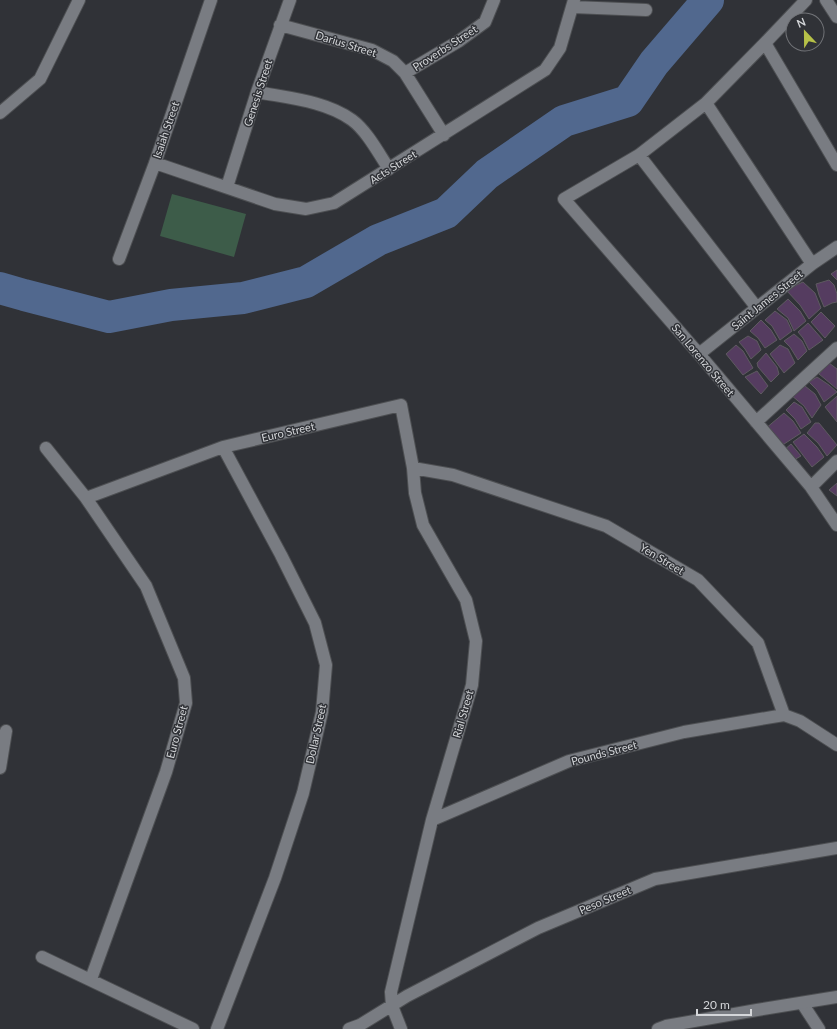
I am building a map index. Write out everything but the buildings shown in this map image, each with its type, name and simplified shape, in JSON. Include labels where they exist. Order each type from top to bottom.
[{"type":"street","points":[[0,113],[40,79],[79,0]]},
{"type":"street","name":"Isaiah Street","points":[[119,259],[155,163],[211,0]]},
{"type":"street","name":"Genesis Street","points":[[227,187],[257,92],[290,0]]},
{"type":"street","name":"Proverbs Street","points":[[405,73],[459,40],[485,22],[494,0]]},
{"type":"street","points":[[757,308],[639,156],[706,103],[806,0]]},
{"type":"street","points":[[826,0],[837,17]]},
{"type":"street","points":[[574,3],[646,10]]},
{"type":"street","name":"Acts Street","points":[[155,163],[275,204],[306,209],[334,203],[545,70],[560,48],[574,3]]},
{"type":"street","name":"Darius Street","points":[[280,25],[372,50],[393,61],[405,73],[444,135]]},
{"type":"street","points":[[765,43],[837,165]]},
{"type":"street","points":[[257,92],[329,106],[353,120],[369,138],[389,169]]},
{"type":"street","points":[[706,103],[812,264]]},
{"type":"street","name":"San Lorenzo Street","points":[[639,156],[564,199],[699,354],[811,487],[837,525]]},
{"type":"street","name":"Saint James Street","points":[[699,354],[812,264],[837,247]]},
{"type":"street","points":[[756,422],[837,348]]},
{"type":"street","name":"Euro Street","points":[[86,498],[223,447],[401,405]]},
{"type":"street","name":"Rial Street","points":[[401,405],[413,468],[415,493],[423,525],[466,600],[476,641],[472,685],[432,820],[391,992],[392,1006],[401,1029]]},
{"type":"street","name":"Dollar Street","points":[[217,1029],[276,878],[303,793],[322,712],[326,665],[315,623],[281,555],[223,447]]},
{"type":"street","name":"Euro Street","points":[[46,448],[86,498],[146,586],[184,678],[186,703],[166,772],[91,979]]},
{"type":"street","points":[[811,487],[837,461]]},
{"type":"street","name":"Yen Street","points":[[413,468],[453,475],[606,526],[698,580],[758,644],[784,715]]},
{"type":"street","points":[[784,715],[800,721],[837,745]]},
{"type":"street","name":"Pounds Street","points":[[432,820],[569,762],[684,732],[784,715]]},
{"type":"street","points":[[0,768],[6,731]]},
{"type":"street","name":"Peso Street","points":[[392,1006],[408,996],[538,928],[655,879],[837,848]]},
{"type":"street","points":[[42,957],[91,979],[192,1029]]},
{"type":"street","points":[[658,1029],[666,1026],[837,997]]},
{"type":"street","points":[[802,1003],[819,1029]]},
{"type":"street","points":[[349,1029],[360,1025],[392,1006]]},
{"type":"green space","points":[[172,194],[246,214],[234,257],[160,236]]},
{"type":"waterway","points":[[0,288],[109,317],[171,305],[243,298],[306,282],[378,240],[446,213],[487,174],[564,121],[628,101],[654,63],[708,0]]}]
